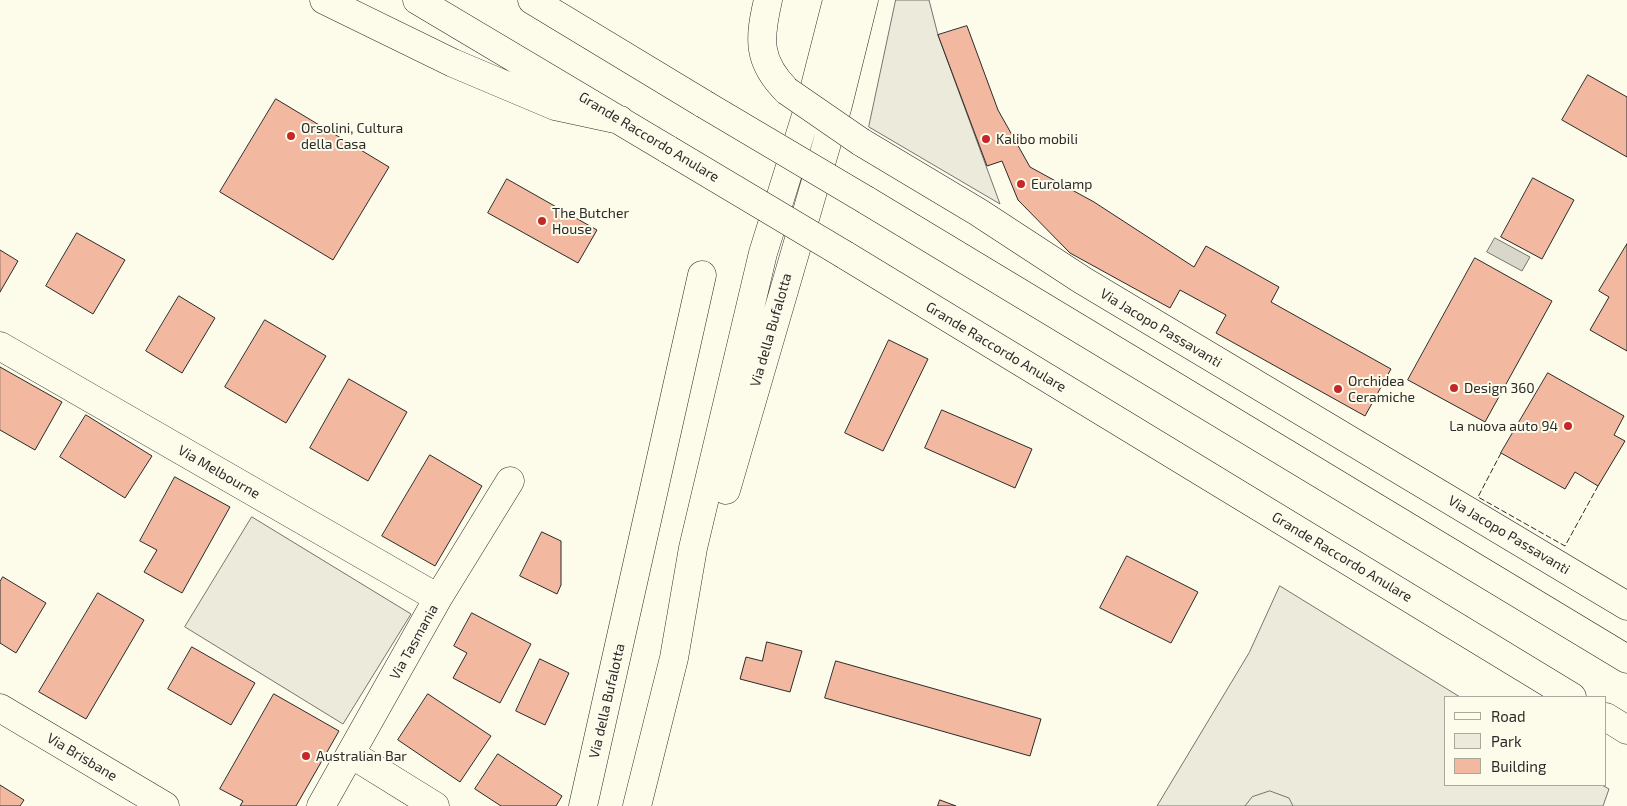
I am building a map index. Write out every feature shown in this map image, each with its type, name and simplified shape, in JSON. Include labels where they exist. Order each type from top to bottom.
[{"type":"main road","points":[[324,0],[446,60],[555,106],[620,120]]},
{"type":"main road","name":"Grande Raccordo Anulare","points":[[417,0],[845,255],[1570,696]]},
{"type":"main road","points":[[532,0],[1627,659]]},
{"type":"main road","name":"Via Jacopo Passavanti","points":[[768,0],[762,30],[763,54],[772,76],[787,91],[861,142],[978,212],[1082,280],[1627,606]]},
{"type":"main road","name":"Via della Bufalotta","points":[[636,806],[674,658],[693,548],[763,253],[814,90],[837,0]]},
{"type":"main road","name":"Via della Bufalotta","points":[[674,658],[696,603],[743,426],[838,105],[864,0]]},
{"type":"main road","name":"Via della Bufalotta","points":[[583,806],[702,275]]},
{"type":"main road","name":"Via Melbourne","points":[[0,346],[438,598]]},
{"type":"main road","name":"Via Tasmania","points":[[321,806],[438,598],[510,481]]},
{"type":"main road","name":"Via Brisbane","points":[[0,708],[165,806]]},
{"type":"main road","points":[[1607,718],[1627,730]]},
{"type":"main road","points":[[351,754],[435,806]]},
{"type":"green space","points":[[252,517],[411,614],[343,724],[185,627]]},
{"type":"green space","points":[[1280,586],[1458,696],[1444,696],[1444,786],[1604,786],[1609,789],[1603,806],[1157,806],[1249,653]]},
{"type":"shaded area","points":[[896,0],[929,0],[938,35],[1000,204],[869,127]]},
{"type":"shaded area","points":[[1495,238],[1530,257],[1522,271],[1487,252]]},
{"type":"shaded area","points":[[1270,791],[1289,798],[1293,806],[1245,806],[1252,797]]},
{"type":"building","points":[[967,26],[998,110],[1030,167],[1094,202],[1194,267],[1206,246],[1279,287],[1271,302],[1391,369],[1365,416],[1216,333],[1226,315],[1180,290],[1170,308],[1070,253],[1018,200],[1002,161],[987,166],[938,35]]},
{"type":"building","points":[[1588,75],[1627,97],[1627,157],[1562,120]]},
{"type":"building","points":[[276,99],[389,167],[333,260],[220,192]]},
{"type":"building","points":[[1533,178],[1574,200],[1542,259],[1501,237]]},
{"type":"building","name":"The Butcher House","points":[[507,179],[597,230],[578,263],[488,213]]},
{"type":"building","points":[[77,233],[125,260],[93,314],[46,286]]},
{"type":"building","points":[[1627,244],[1627,351],[1590,330],[1609,297],[1599,291]]},
{"type":"building","points":[[0,250],[18,261],[0,292]]},
{"type":"building","points":[[1475,258],[1552,301],[1485,422],[1408,380]]},
{"type":"building","points":[[179,296],[215,318],[182,373],[146,351]]},
{"type":"building","points":[[265,320],[326,356],[286,423],[225,387]]},
{"type":"building","points":[[889,340],[928,359],[883,451],[845,433]]},
{"type":"building","points":[[0,367],[62,402],[35,450],[0,430]]},
{"type":"building","name":"La nuova auto 94","points":[[1548,373],[1624,416],[1614,435],[1625,441],[1598,486],[1575,472],[1565,489],[1501,453]]},
{"type":"building","points":[[349,379],[407,412],[368,481],[310,448]]},
{"type":"building","points":[[942,410],[1032,449],[1015,488],[925,448]]},
{"type":"building","points":[[86,415],[152,456],[125,498],[60,457]]},
{"type":"building","points":[[430,455],[482,486],[435,566],[382,536]]},
{"type":"building","points":[[175,477],[230,507],[182,593],[144,572],[157,550],[140,541]]},
{"type":"building","points":[[542,532],[561,541],[561,585],[557,594],[520,576]]},
{"type":"building","points":[[1127,556],[1198,592],[1171,643],[1100,608]]},
{"type":"building","points":[[3,577],[46,603],[16,653],[0,643],[0,582]]},
{"type":"building","points":[[98,593],[144,620],[86,719],[39,692]]},
{"type":"building","points":[[472,613],[531,644],[500,703],[453,678],[467,653],[454,646]]},
{"type":"building","points":[[767,642],[802,651],[790,692],[740,679],[746,657],[762,661]]},
{"type":"building","points":[[192,647],[255,683],[231,725],[168,689]]},
{"type":"building","points":[[540,659],[569,673],[545,725],[516,711]]},
{"type":"building","points":[[836,661],[1041,719],[1030,756],[825,698]]},
{"type":"building","points":[[274,694],[339,731],[296,806],[240,806],[243,801],[220,789]]},
{"type":"building","points":[[428,694],[491,736],[460,782],[398,740]]},
{"type":"building","points":[[498,754],[562,796],[556,806],[501,806],[475,789]]},
{"type":"building","points":[[0,785],[24,800],[20,806],[0,806]]},
{"type":"building","points":[[940,800],[956,806],[938,806]]},
{"type":"fence","points":[[1501,453],[1478,497],[1565,546],[1598,486]]},
{"type":"place","name":"Orsolini, Cultura della Casa","points":[[291,136]]},
{"type":"place","name":"Kalibo mobili","points":[[986,139]]},
{"type":"place","name":"Eurolamp","points":[[1021,184]]},
{"type":"place","name":"The Butcher House","points":[[542,221]]},
{"type":"place","name":"Design 360","points":[[1454,388]]},
{"type":"place","name":"Orchidea Ceramiche","points":[[1338,389]]},
{"type":"place","name":"La nuova auto 94","points":[[1568,426]]},
{"type":"place","name":"Australian Bar","points":[[306,756]]}]
